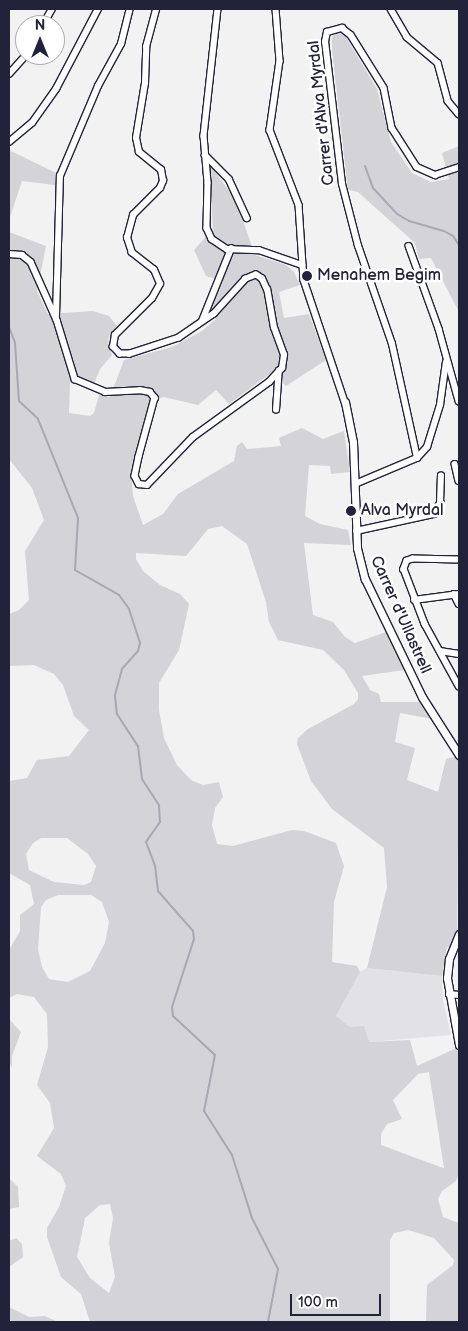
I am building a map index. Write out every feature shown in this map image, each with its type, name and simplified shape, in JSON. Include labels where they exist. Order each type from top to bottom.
[{"type":"street","points":[[9,142],[32,123],[56,90],[98,9]]},
{"type":"street","points":[[56,318],[60,176],[98,86],[121,44],[130,9]]},
{"type":"street","points":[[156,9],[148,39],[136,138],[139,152],[161,170],[163,181],[160,188],[133,215],[127,238],[132,253],[154,270],[160,284],[152,298],[115,335],[113,347],[124,355],[138,353],[179,338],[218,310],[246,278],[259,277],[267,290],[274,328],[284,355],[279,371],[276,410]]},
{"type":"street","points":[[218,9],[204,136],[207,228],[212,239],[231,249],[259,250],[302,265]]},
{"type":"street","name":"Carrer d'Ullastrell","points":[[276,9],[280,61],[270,130],[299,205],[302,265],[345,402],[353,442],[356,531],[360,563],[375,600],[422,697],[459,755]]},
{"type":"street","points":[[391,9],[407,37],[438,63],[448,101],[459,114]]},
{"type":"street","name":"Carrer d'Alva Myrdal","points":[[417,458],[394,354],[358,246],[342,184],[325,42],[327,32],[342,28],[351,35],[384,88],[392,128],[417,168],[435,175],[459,167]]},
{"type":"street","points":[[205,155],[229,179],[247,218]]},
{"type":"street","points":[[409,246],[447,357],[459,401]]},
{"type":"street","points":[[201,323],[231,249]]},
{"type":"street","points":[[9,254],[22,254],[31,262],[56,318],[75,379],[105,392],[140,390],[150,392],[155,398],[135,476],[143,485],[153,480],[193,437],[279,371]]},
{"type":"street","points":[[355,484],[417,458],[426,447],[440,405],[447,357]]},
{"type":"street","points":[[455,464],[459,482]]},
{"type":"street","points":[[356,531],[434,514],[440,503],[441,476]]},
{"type":"street","points":[[459,560],[420,558],[407,561],[404,573],[414,600],[459,686]]},
{"type":"street","points":[[414,600],[457,594],[459,604]]},
{"type":"street","points":[[440,651],[459,654]]},
{"type":"street","points":[[459,934],[449,959],[449,994],[459,1042]]},
{"type":"street","points":[[449,994],[459,995]]},
{"type":"shaded area","points":[[337,33],[344,34],[377,89],[391,142],[412,173],[431,182],[449,179],[442,153],[459,146],[459,312],[431,258],[419,259],[415,243],[358,192],[348,190],[332,49],[332,37]]},
{"type":"shaded area","points":[[9,150],[56,173],[55,185],[22,181],[9,220]]},
{"type":"shaded area","points":[[209,163],[236,201],[255,255],[286,265],[294,272],[300,285],[279,292],[284,318],[309,314],[326,360],[286,386],[271,373],[229,404],[216,390],[198,405],[164,397],[152,400],[131,470],[133,496],[143,525],[163,514],[178,494],[234,461],[237,446],[242,442],[247,449],[281,446],[279,438],[302,428],[323,439],[344,431],[350,472],[331,474],[330,466],[309,465],[305,516],[320,524],[348,530],[351,545],[304,543],[313,615],[333,622],[345,637],[355,643],[386,632],[404,670],[362,676],[370,690],[379,694],[381,702],[420,702],[432,719],[400,713],[395,742],[415,748],[407,780],[438,792],[446,759],[459,756],[457,928],[459,949],[447,947],[442,976],[367,968],[387,887],[384,848],[332,809],[311,781],[297,744],[298,738],[308,729],[354,704],[358,699],[358,693],[344,670],[323,650],[278,640],[269,622],[266,602],[247,544],[222,526],[208,529],[186,556],[136,553],[136,559],[143,571],[160,585],[180,594],[189,604],[179,650],[159,683],[159,710],[164,738],[177,765],[191,780],[203,785],[219,782],[223,797],[215,808],[212,825],[217,844],[233,846],[292,830],[304,831],[336,843],[344,866],[334,902],[332,962],[357,966],[360,972],[336,1016],[350,1027],[364,1026],[369,1042],[410,1040],[417,1066],[459,1047],[459,1172],[456,1181],[442,1191],[438,1199],[443,1217],[459,1223],[459,1322],[426,1322],[427,1285],[453,1265],[454,1260],[434,1238],[408,1230],[394,1233],[390,1240],[390,1322],[90,1322],[81,1294],[61,1277],[47,1237],[47,1228],[59,1207],[66,1186],[61,1174],[37,1156],[54,1128],[50,1103],[37,1085],[48,1047],[47,1014],[34,997],[17,994],[9,998],[9,950],[20,931],[20,915],[34,904],[30,885],[9,873],[9,781],[27,778],[37,760],[69,756],[89,730],[74,716],[63,685],[54,674],[34,665],[9,666],[9,614],[19,610],[29,600],[25,551],[44,520],[32,488],[9,459],[9,232],[46,246],[37,291],[48,314],[93,311],[109,316],[117,326],[109,336],[108,345],[112,355],[100,369],[94,384],[79,377],[70,383],[69,413],[90,416],[94,413],[99,395],[110,397],[124,360],[172,347],[202,331],[216,319],[211,310],[223,281],[206,276],[194,250],[213,229]],"holes":[[[41,838],[67,838],[88,854],[96,866],[91,882],[84,885],[54,882],[29,870],[26,854],[33,843]],[[58,895],[91,895],[102,902],[109,922],[105,943],[90,971],[68,982],[49,979],[42,967],[38,949],[41,907],[46,900]],[[429,1072],[444,1168],[381,1145],[381,1134],[387,1124],[402,1119],[393,1100],[418,1074]],[[110,1204],[113,1218],[109,1243],[115,1277],[109,1293],[90,1278],[77,1257],[85,1218],[100,1205]]]},
{"type":"shaded area","points":[[367,968],[442,976],[443,1001],[451,1035],[369,1042],[336,1016],[360,972]]},
{"type":"shaded area","points":[[9,1019],[21,1032],[12,1056],[12,1068],[9,1061]]},
{"type":"shaded area","points":[[9,1178],[18,1187],[19,1207],[9,1209]]},
{"type":"shaded area","points":[[16,1238],[22,1244],[23,1257],[9,1267],[9,1241]]},
{"type":"shaded area","points":[[9,1307],[29,1317],[45,1316],[58,1322],[9,1322]]},
{"type":"waterway","points":[[365,166],[373,188],[397,214],[409,221],[444,231],[453,236],[459,245]]},
{"type":"waterway","points":[[9,327],[15,343],[19,401],[38,419],[78,518],[75,570],[119,595],[129,609],[140,643],[138,651],[122,669],[115,696],[117,714],[138,746],[142,779],[159,805],[160,822],[146,842],[155,866],[158,891],[193,931],[194,939],[172,1007],[173,1016],[215,1055],[204,1111],[232,1155],[252,1218],[278,1269],[268,1322]]},
{"type":"place","name":"Menahem Begim","points":[[307,276]]},
{"type":"place","name":"Alva Myrdal","points":[[351,511]]}]
